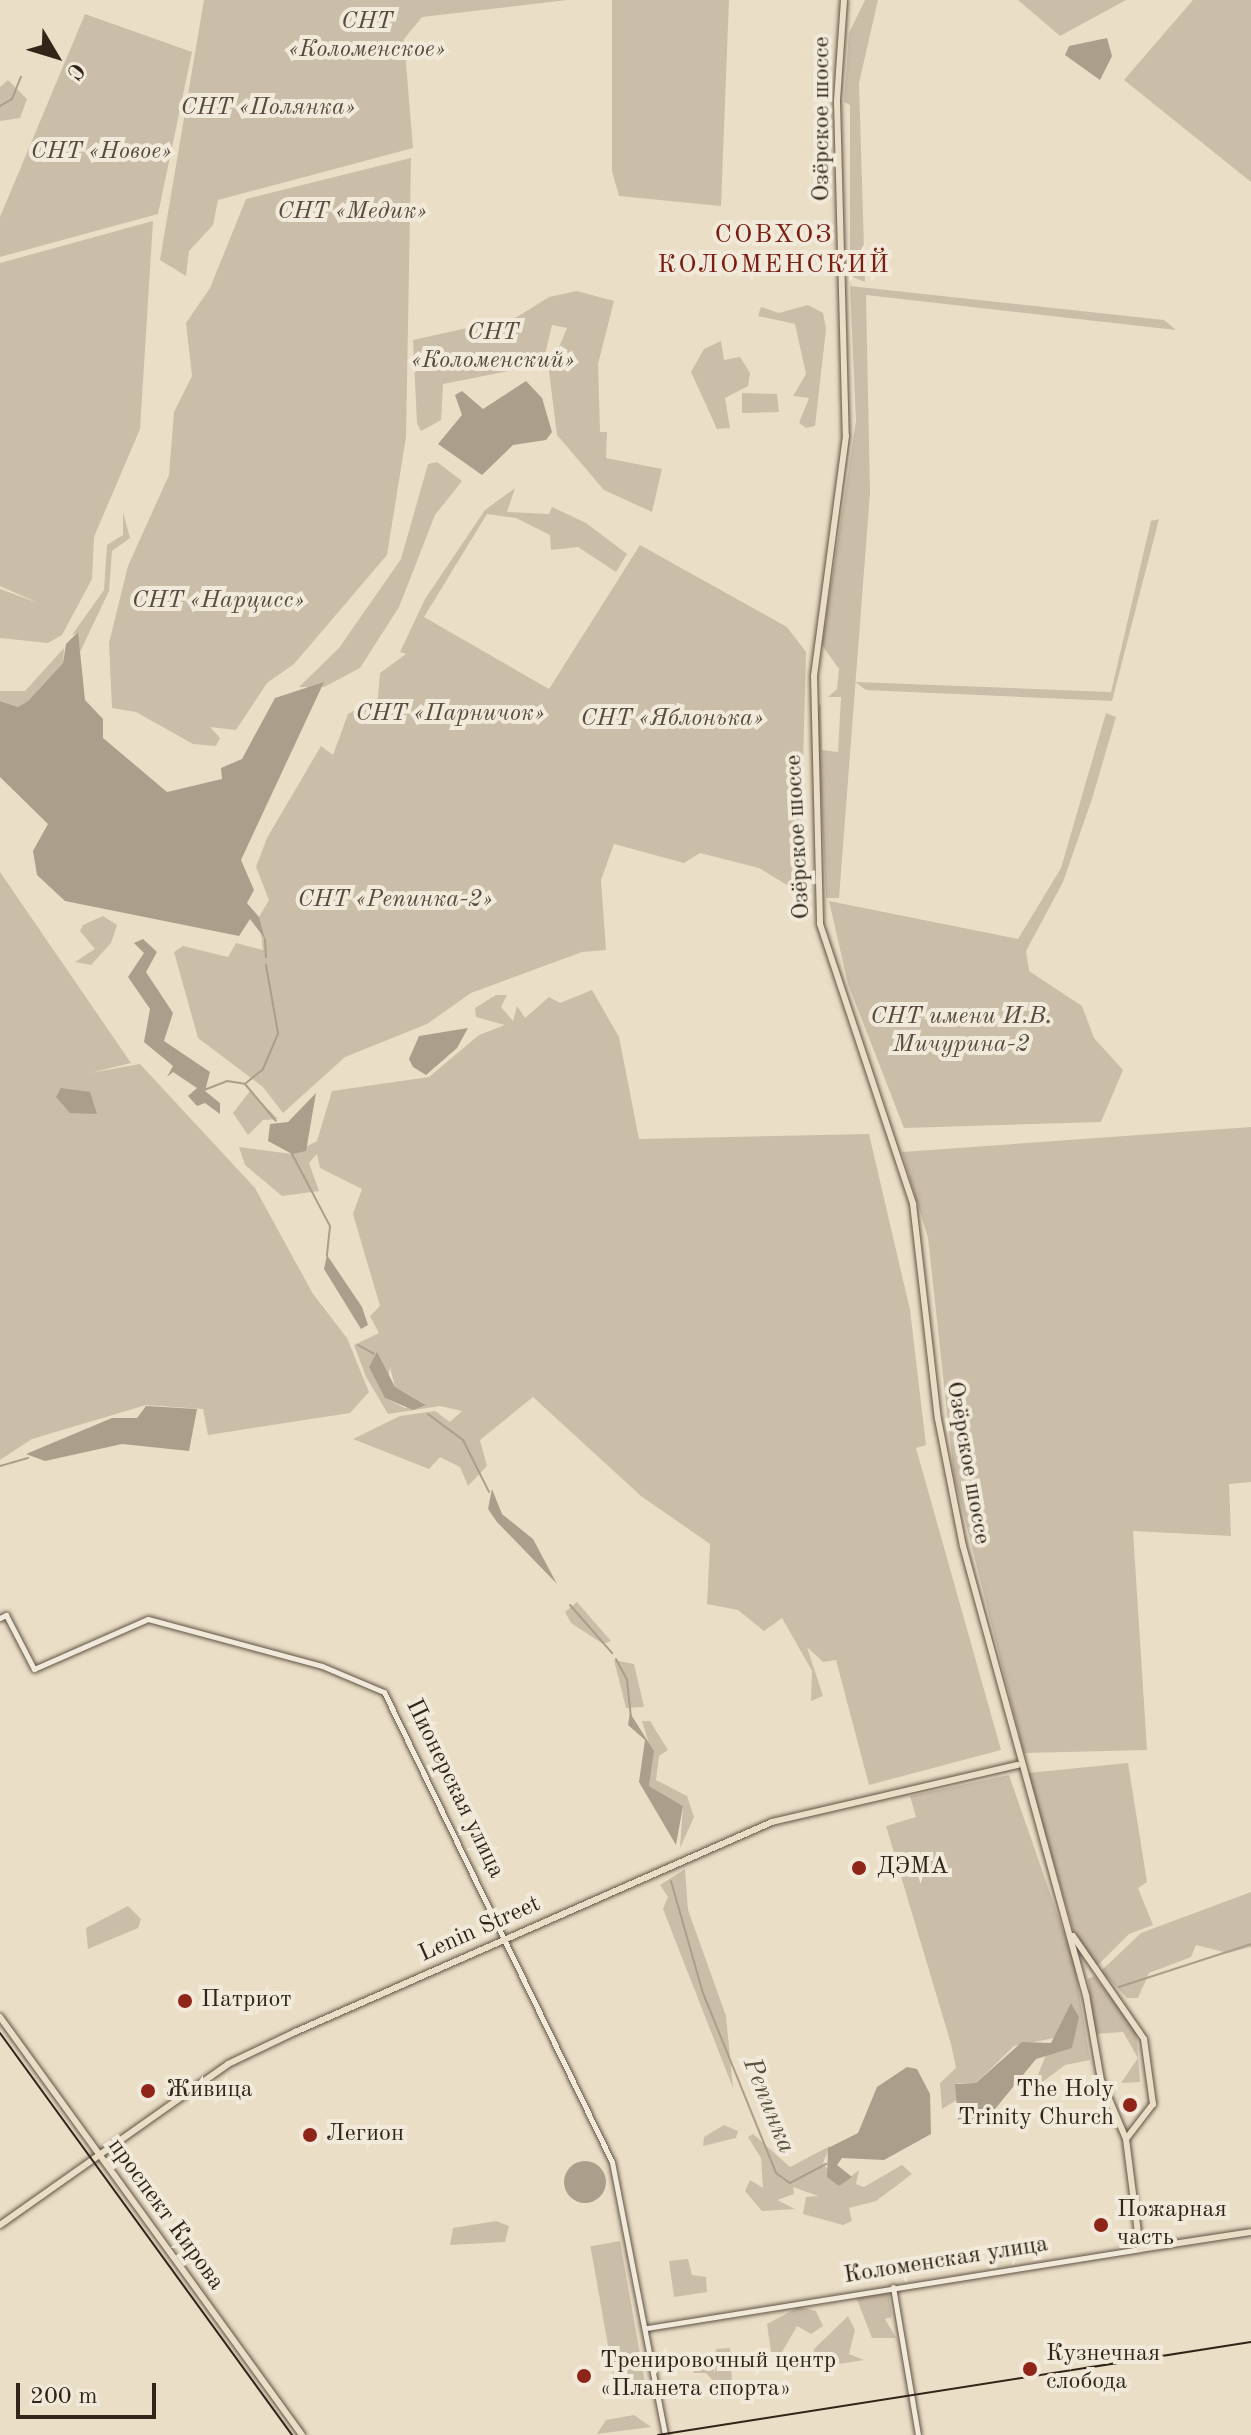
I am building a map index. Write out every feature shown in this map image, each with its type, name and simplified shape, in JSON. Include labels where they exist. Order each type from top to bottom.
[{"type":"main road","name":"Озёрское шоссе","points":[[844,0],[837,101],[846,436],[814,676],[815,899],[913,1204],[946,1467],[1017,1765],[1069,1930]]},
{"type":"main road","name":"Lenin Street","points":[[0,2225],[242,2056],[772,1822],[1017,1765]]},
{"type":"main road","points":[[1069,1930],[1101,2080],[1126,2139],[1140,2249]]},
{"type":"main road","points":[[1069,1930],[1144,2039],[1153,2104],[1126,2139]]},
{"type":"main road","name":"проспект Кирова","points":[[0,2017],[299,2434]]},
{"type":"main road","name":"Коломенская улица","points":[[1140,2249],[1251,2232]]},
{"type":"street","name":"Пионерская улица","points":[[3,1616],[34,1669],[148,1619],[370,1684],[391,1701],[614,2167],[665,2435]]},
{"type":"street","name":"Коломенская улица","points":[[647,2328],[1140,2249]]},
{"type":"street","points":[[893,2287],[918,2435]]},
{"type":"green space","name":"СНТ «Полянка»","points":[[204,0],[567,0],[422,17],[404,39],[413,148],[218,200],[213,225],[189,251],[186,276],[160,260]]},
{"type":"green space","points":[[612,0],[729,0],[721,206],[619,196],[612,171]]},
{"type":"green space","points":[[865,0],[878,0],[859,83],[865,282],[850,276],[850,105],[844,102],[849,33]]},
{"type":"green space","points":[[1018,0],[1126,0],[1060,36]]},
{"type":"green space","points":[[1193,0],[1251,0],[1251,182],[1124,80]]},
{"type":"green space","name":"СНТ «Новое»","points":[[85,14],[192,52],[158,214],[0,257],[0,217]]},
{"type":"green space","points":[[8,80],[27,99],[20,118],[0,121],[0,87]]},
{"type":"green space","points":[[411,158],[406,437],[387,555],[294,664],[267,683],[236,730],[210,727],[220,738],[216,746],[193,744],[136,712],[112,708],[109,643],[128,566],[169,475],[174,412],[192,376],[186,323],[210,288],[246,199]]},
{"type":"green space","points":[[153,221],[140,429],[94,537],[92,579],[62,635],[48,643],[0,638],[0,589],[38,603],[0,586],[0,263]]},
{"type":"green space","points":[[850,286],[1164,320],[1176,330],[866,295],[870,493],[839,898],[826,898],[817,710],[821,703],[822,750],[838,752],[841,697],[828,697],[837,689],[839,669],[822,645],[856,421]]},
{"type":"green space","name":"СНТ «Коломенский»","points":[[577,291],[614,301],[598,364],[600,432],[607,432],[606,458],[662,469],[652,512],[604,490],[557,435],[549,371],[567,328],[552,325],[545,355],[524,368],[443,384],[441,420],[421,431],[417,423],[413,340],[517,317],[549,297]]},
{"type":"green space","points":[[808,305],[823,313],[826,329],[815,426],[806,428],[799,423],[809,398],[793,396],[806,374],[795,324],[758,316],[761,307],[779,313]]},
{"type":"green space","points":[[721,341],[724,360],[740,357],[750,373],[748,386],[725,398],[730,428],[717,429],[691,372],[704,349]]},
{"type":"green space","points":[[742,393],[777,394],[779,412],[742,413]]},
{"type":"green space","points":[[437,462],[462,481],[435,515],[399,607],[360,668],[324,687],[299,687],[339,648],[401,559],[428,464]]},
{"type":"green space","points":[[515,488],[507,512],[549,514],[552,507],[586,523],[627,554],[616,572],[578,547],[551,550],[550,535],[516,518],[487,514],[424,617],[549,689],[640,545],[787,627],[806,652],[800,880],[790,887],[759,868],[700,853],[684,863],[614,844],[601,880],[606,950],[582,952],[471,993],[427,1024],[345,1057],[283,1113],[263,1087],[198,1038],[174,952],[183,946],[228,957],[236,943],[263,950],[259,917],[269,900],[256,867],[267,838],[321,746],[333,755],[348,714],[378,698],[380,673],[406,654],[400,652],[425,599],[485,510]]},
{"type":"green space","points":[[123,512],[130,538],[112,551],[109,591],[80,652],[77,633],[72,635],[104,590],[107,545],[123,535]]},
{"type":"green space","points":[[1159,519],[1112,701],[866,690],[855,682],[1111,692],[1151,521]]},
{"type":"green space","points":[[64,648],[63,663],[28,701],[18,707],[0,701],[0,691],[25,691]]},
{"type":"green space","name":"СНТ имени И.В. Мичурина-2","points":[[1106,713],[1116,717],[1092,799],[1063,882],[1026,951],[1029,971],[1082,1006],[1094,1038],[1123,1070],[1101,1122],[904,1128],[848,984],[829,901],[1018,939],[1061,868]]},
{"type":"green space","points":[[0,872],[131,1063],[90,1073],[140,1064],[255,1188],[313,1294],[347,1338],[369,1392],[350,1413],[208,1435],[203,1409],[146,1405],[32,1439],[0,1460]]},
{"type":"green space","points":[[103,916],[117,925],[111,943],[91,965],[75,962],[95,949],[80,931],[83,925]]},
{"type":"green space","points":[[592,990],[619,1037],[639,1139],[869,1134],[910,1310],[926,1445],[916,1448],[1001,1750],[869,1785],[836,1660],[823,1662],[807,1647],[823,1696],[811,1701],[812,1671],[782,1618],[764,1631],[738,1610],[707,1604],[710,1544],[641,1496],[533,1397],[480,1440],[487,1466],[468,1486],[460,1467],[440,1457],[429,1469],[353,1439],[400,1416],[435,1411],[450,1422],[462,1411],[440,1406],[388,1414],[366,1377],[354,1345],[379,1333],[370,1316],[380,1306],[353,1214],[362,1189],[320,1168],[317,1154],[309,1163],[319,1191],[282,1196],[245,1165],[239,1147],[292,1154],[317,1141],[332,1091],[429,1077],[479,1035],[505,1025],[476,1017],[475,1008],[496,995],[507,995],[501,1007],[513,1021],[517,1006],[525,1018],[549,997],[560,1003]],"holes":[[[390,1367],[395,1387],[425,1404],[405,1408],[385,1398]]]},
{"type":"green space","points":[[250,1091],[278,1119],[263,1120],[248,1135],[233,1113]]},
{"type":"green space","points":[[1251,1127],[1251,1482],[1229,1484],[1231,1536],[1133,1531],[1147,1750],[1024,1753],[954,1476],[928,1238],[902,1152]]},
{"type":"green space","points":[[577,1602],[611,1641],[603,1644],[571,1623],[565,1612]]},
{"type":"green space","points":[[614,1660],[634,1664],[644,1707],[626,1708]]},
{"type":"green space","points":[[642,1721],[650,1721],[668,1750],[659,1756],[656,1780],[687,1796],[694,1817],[680,1848],[683,1806],[649,1786],[653,1757]]},
{"type":"green space","points":[[1128,1763],[1147,1882],[1138,1888],[1153,1925],[1129,1934],[1096,1967],[1074,1933],[1028,1773]]},
{"type":"green space","points":[[1009,1775],[1074,1962],[1090,2060],[1065,2065],[1032,2090],[1047,2052],[1072,2048],[1071,2004],[1059,2037],[1014,2046],[976,2083],[957,2083],[960,2098],[942,2109],[940,2083],[956,2068],[886,1826],[916,1817],[910,1796]]},
{"type":"green space","points":[[685,1869],[688,1910],[726,2016],[733,2088],[663,1909],[668,1897],[660,1885]]},
{"type":"green space","points":[[1251,1892],[1251,1947],[1228,1953],[1196,1945],[1191,1957],[1149,1973],[1138,1998],[1127,1998],[1101,1971],[1141,1933]]},
{"type":"green space","points":[[128,1906],[141,1919],[138,1928],[88,1949],[86,1928]]},
{"type":"green space","points":[[1094,1976],[1136,2029],[1140,2082],[1121,2083],[1138,2058],[1123,2032],[1095,2034],[1088,1979]]},
{"type":"green space","points":[[724,2125],[738,2131],[736,2138],[703,2146],[704,2137]]},
{"type":"green space","points":[[753,2134],[790,2167],[830,2146],[823,2163],[839,2186],[859,2170],[856,2184],[864,2187],[902,2165],[912,2174],[876,2201],[849,2208],[852,2221],[843,2225],[803,2214],[806,2197],[818,2196],[793,2187],[794,2194],[777,2200],[795,2209],[762,2211],[745,2191],[750,2180],[763,2188],[761,2158],[748,2137]]},
{"type":"green space","points":[[496,2221],[509,2226],[505,2242],[450,2245],[453,2228]]},
{"type":"green space","points":[[620,2241],[646,2388],[616,2393],[590,2246]]},
{"type":"green space","points":[[688,2259],[692,2275],[706,2277],[707,2292],[674,2297],[669,2261]]},
{"type":"green space","points":[[888,2291],[892,2317],[885,2319],[896,2338],[872,2338],[856,2297]]},
{"type":"green space","points":[[799,2307],[816,2311],[823,2326],[811,2334],[797,2326],[782,2352],[771,2352],[767,2324]]},
{"type":"green space","points":[[848,2316],[855,2330],[849,2354],[864,2360],[812,2368],[814,2349]]},
{"type":"green space","points":[[730,2348],[732,2383],[720,2388],[706,2373],[693,2373],[707,2352],[715,2373],[716,2349]]},
{"type":"green space","points":[[634,2415],[651,2427],[597,2434],[606,2420]]},
{"type":"shaded area","points":[[1107,38],[1112,56],[1100,80],[1065,55],[1069,46]]},
{"type":"shaded area","points":[[526,381],[542,398],[552,432],[546,440],[513,445],[482,475],[438,444],[462,415],[455,395],[462,391],[483,409]]},
{"type":"shaded area","points":[[78,632],[85,700],[103,719],[103,738],[167,792],[222,779],[221,768],[242,759],[275,698],[324,682],[241,860],[254,890],[247,903],[259,917],[265,939],[250,919],[239,936],[65,901],[37,875],[33,851],[48,824],[0,777],[0,701],[18,707],[28,701],[63,663],[66,644]]},
{"type":"shaded area","points":[[143,939],[157,952],[146,972],[173,1013],[164,1041],[210,1072],[205,1091],[220,1103],[220,1114],[205,1103],[197,1106],[188,1096],[197,1088],[173,1072],[167,1077],[173,1066],[144,1042],[150,1009],[128,977],[144,953],[134,943]]},
{"type":"shaded area","points":[[468,1028],[457,1048],[426,1075],[413,1067],[409,1059],[419,1036]]},
{"type":"shaded area","points":[[61,1088],[90,1092],[97,1114],[70,1113],[56,1097]]},
{"type":"shaded area","points":[[316,1093],[306,1151],[292,1154],[268,1141],[270,1124],[288,1122]]},
{"type":"shaded area","points":[[327,1255],[362,1307],[368,1325],[361,1329],[324,1269]]},
{"type":"shaded area","points":[[377,1352],[395,1387],[426,1405],[413,1410],[385,1398],[369,1367]]},
{"type":"shaded area","points":[[146,1406],[197,1409],[189,1451],[122,1444],[45,1461],[26,1454],[112,1418],[137,1418]]},
{"type":"shaded area","points":[[492,1489],[502,1514],[533,1539],[557,1584],[488,1509]]},
{"type":"shaded area","points":[[630,1713],[654,1751],[649,1786],[683,1806],[676,1845],[639,1782],[645,1740],[628,1725]]},
{"type":"shaded area","points":[[1071,2003],[1079,2017],[1072,2048],[1036,2059],[995,2109],[975,2122],[958,2120],[955,2084],[976,2083],[1022,2042],[1051,2043]]},
{"type":"shaded area","points":[[907,2067],[917,2069],[930,2094],[931,2134],[884,2160],[842,2158],[837,2165],[852,2177],[839,2186],[827,2177],[828,2148],[858,2133],[877,2087]]},
{"type":"shaded area","points":[[585,2161],[600,2167],[606,2182],[600,2197],[585,2203],[570,2197],[564,2182],[570,2167]]},
{"type":"waterway","points":[[0,106],[12,99],[21,77]]},
{"type":"waterway","points":[[265,939],[266,957]]},
{"type":"waterway","points":[[246,1083],[263,1069],[278,1033],[266,965]]},
{"type":"waterway","name":"Репинка","points":[[204,1090],[227,1081],[245,1084],[276,1121]]},
{"type":"waterway","name":"Репинка","points":[[292,1154],[330,1226],[327,1256]]},
{"type":"waterway","name":"Репинка","points":[[358,1345],[374,1354]]},
{"type":"waterway","name":"Репинка","points":[[428,1414],[463,1440],[489,1492]]},
{"type":"waterway","points":[[0,1466],[28,1458]]},
{"type":"waterway","name":"Репинка","points":[[570,1605],[612,1653]]},
{"type":"waterway","name":"Репинка","points":[[616,1659],[627,1680],[631,1717]]},
{"type":"waterway","name":"Репинка","points":[[671,1881],[703,1993],[776,2173],[790,2183],[826,2164]]},
{"type":"waterway","name":"Репинка","points":[[1119,1987],[1251,1944]]},
{"type":"tram line","points":[[0,2033],[292,2435]]},
{"type":"tram line","points":[[658,2435],[1251,2342]]},
{"type":"place","name":"ДЭМА","points":[[859,1868]]},
{"type":"place","name":"Патриот","points":[[185,2001]]},
{"type":"place","name":"Живица","points":[[148,2091]]},
{"type":"place","name":"The Holy Trinity Church","points":[[1130,2105]]},
{"type":"place","name":"Легион","points":[[310,2135]]},
{"type":"place","name":"Пожарная часть","points":[[1101,2225]]},
{"type":"place","name":"Кузнечная слобода","points":[[1030,2369]]},
{"type":"place","name":"Тренировочный центр «Планета спорта»","points":[[584,2376]]},
{"type":"district","name":"СОВХОЗ КОЛОМЕНСКИЙ","points":[[774,251]]},
{"type":"park label","name":"СНТ «Коломенское»","points":[[367,37]]},
{"type":"park label","name":"СНТ «Медик»","points":[[352,213]]},
{"type":"park label","name":"СНТ «Нарцисс»","points":[[218,602]]},
{"type":"park label","name":"СНТ «Парничок»","points":[[450,715]]},
{"type":"park label","name":"СНТ «Яблонька»","points":[[672,720]]},
{"type":"park label","name":"СНТ «Репинка-2»","points":[[395,901]]}]
